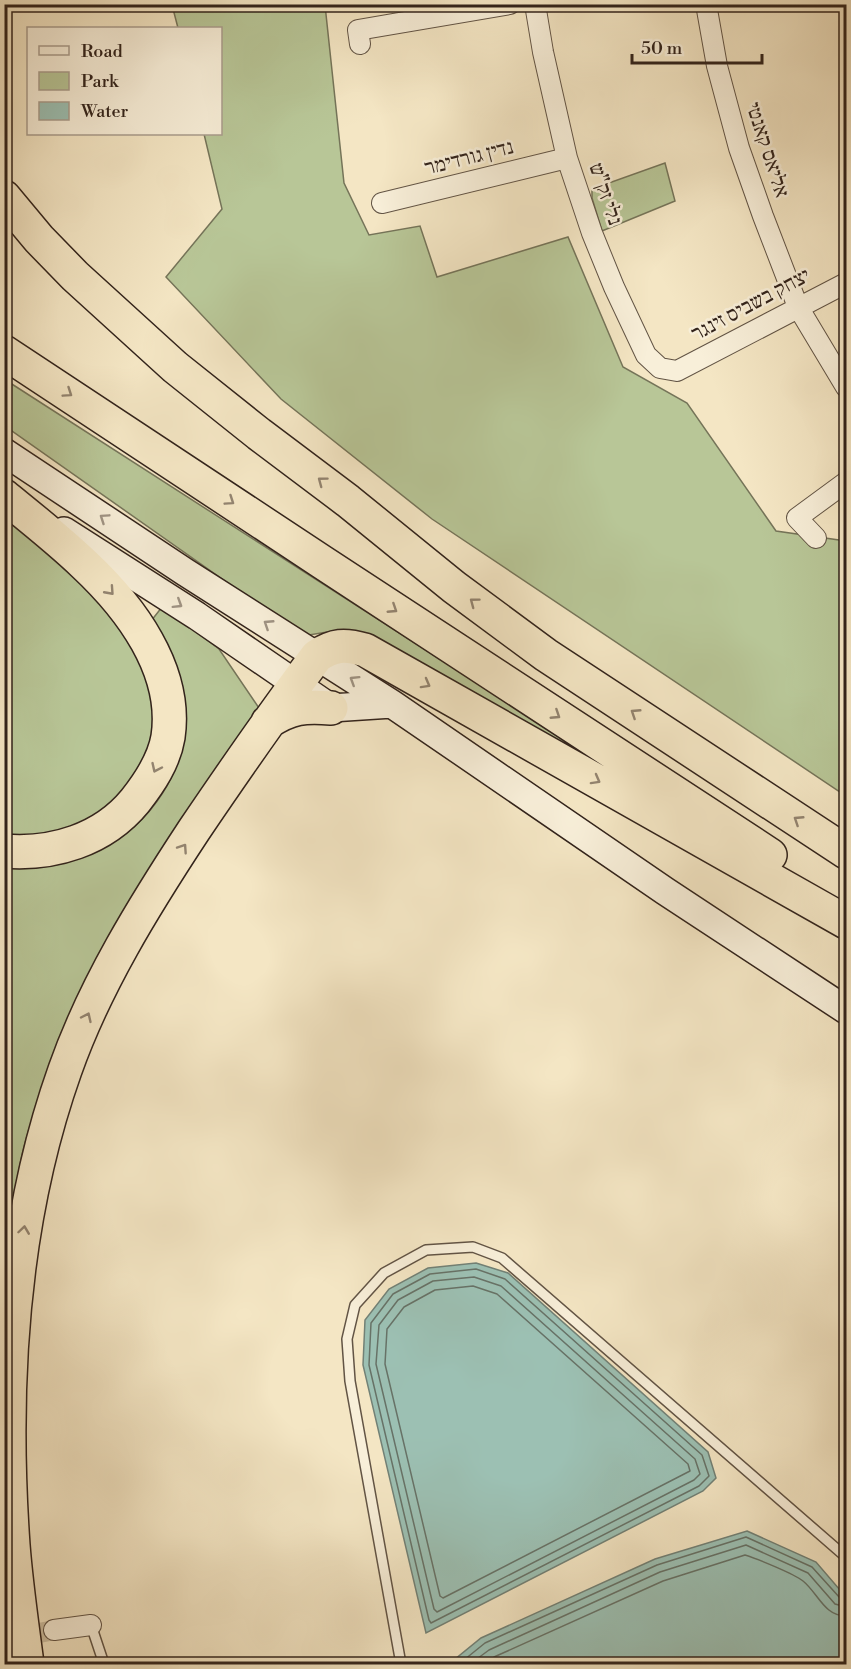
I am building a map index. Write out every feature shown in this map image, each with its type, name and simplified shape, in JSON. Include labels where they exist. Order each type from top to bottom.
[{"type":"highway","points":[[4,196],[39,239],[75,276],[175,367],[348,501],[454,587],[546,655],[846,852]]},
{"type":"highway","points":[[4,352],[846,905]]},
{"type":"highway","points":[[4,495],[84,563],[129,613],[141,630],[158,665],[167,698],[169,719],[165,748],[153,777],[128,809],[111,823],[90,836],[52,850],[4,851]]},
{"type":"highway","points":[[27,1665],[13,1547],[9,1409],[24,1226],[45,1136],[64,1071],[86,1019],[129,933],[152,894],[267,723],[317,656],[329,648],[340,646],[351,646],[364,650],[846,922]]},
{"type":"highway","points":[[267,723],[284,711],[305,706],[331,708]]},
{"type":"highway","points":[[4,1619],[13,1665]]},
{"type":"street","points":[[360,44],[358,30],[510,4]]},
{"type":"street","name":"נלי זק\"ש","points":[[535,4],[543,52],[567,158],[596,243],[646,354],[660,368],[677,371]]},
{"type":"street","name":"אליאס קאנטי","points":[[706,4],[717,66],[739,148],[798,307],[846,387]]},
{"type":"street","name":"נדין גורדימר","points":[[382,203],[567,158]]},
{"type":"street","name":"יצחק בשביס זינגר","points":[[677,371],[846,282]]},
{"type":"street","points":[[4,452],[185,572],[392,704],[665,891],[846,1010]]},
{"type":"street","points":[[816,538],[797,518],[846,482]]},
{"type":"street","points":[[4,495],[197,616],[331,708],[392,704]]},
{"type":"street","points":[[54,1630],[91,1625]]},
{"type":"lane","points":[[401,1665],[350,1381],[347,1339],[355,1305],[384,1273],[426,1250],[473,1247],[502,1258],[846,1557]]},
{"type":"lane","points":[[91,1625],[104,1665]]},
{"type":"green space","points":[[172,5],[325,5],[344,183],[369,235],[420,226],[437,277],[568,237],[623,367],[687,403],[776,531],[839,540],[846,545],[846,796],[432,519],[281,399],[166,277],[222,209],[204,135],[222,135],[222,27],[178,27]]},
{"type":"green space","points":[[665,163],[675,201],[602,231],[592,198],[592,189]]},
{"type":"green space","points":[[4,379],[645,791],[333,631],[303,636],[5,426]]},
{"type":"green space","points":[[4,517],[63,563],[131,637],[155,700],[153,745],[119,800],[65,833],[5,839]]},
{"type":"green space","points":[[162,607],[219,649],[261,711],[55,1054],[22,1155],[5,1279],[5,868],[55,865],[99,850],[135,825],[163,793],[180,754],[184,711],[175,666],[151,621]]},
{"type":"water","points":[[476,1263],[508,1273],[708,1452],[716,1478],[703,1491],[426,1633],[363,1365],[365,1320],[389,1289],[428,1268]]},
{"type":"water","points":[[747,1531],[816,1562],[846,1597],[846,1664],[449,1664],[481,1638],[655,1559]]},
{"type":"tunnel","points":[[4,1640],[54,1630]]}]
